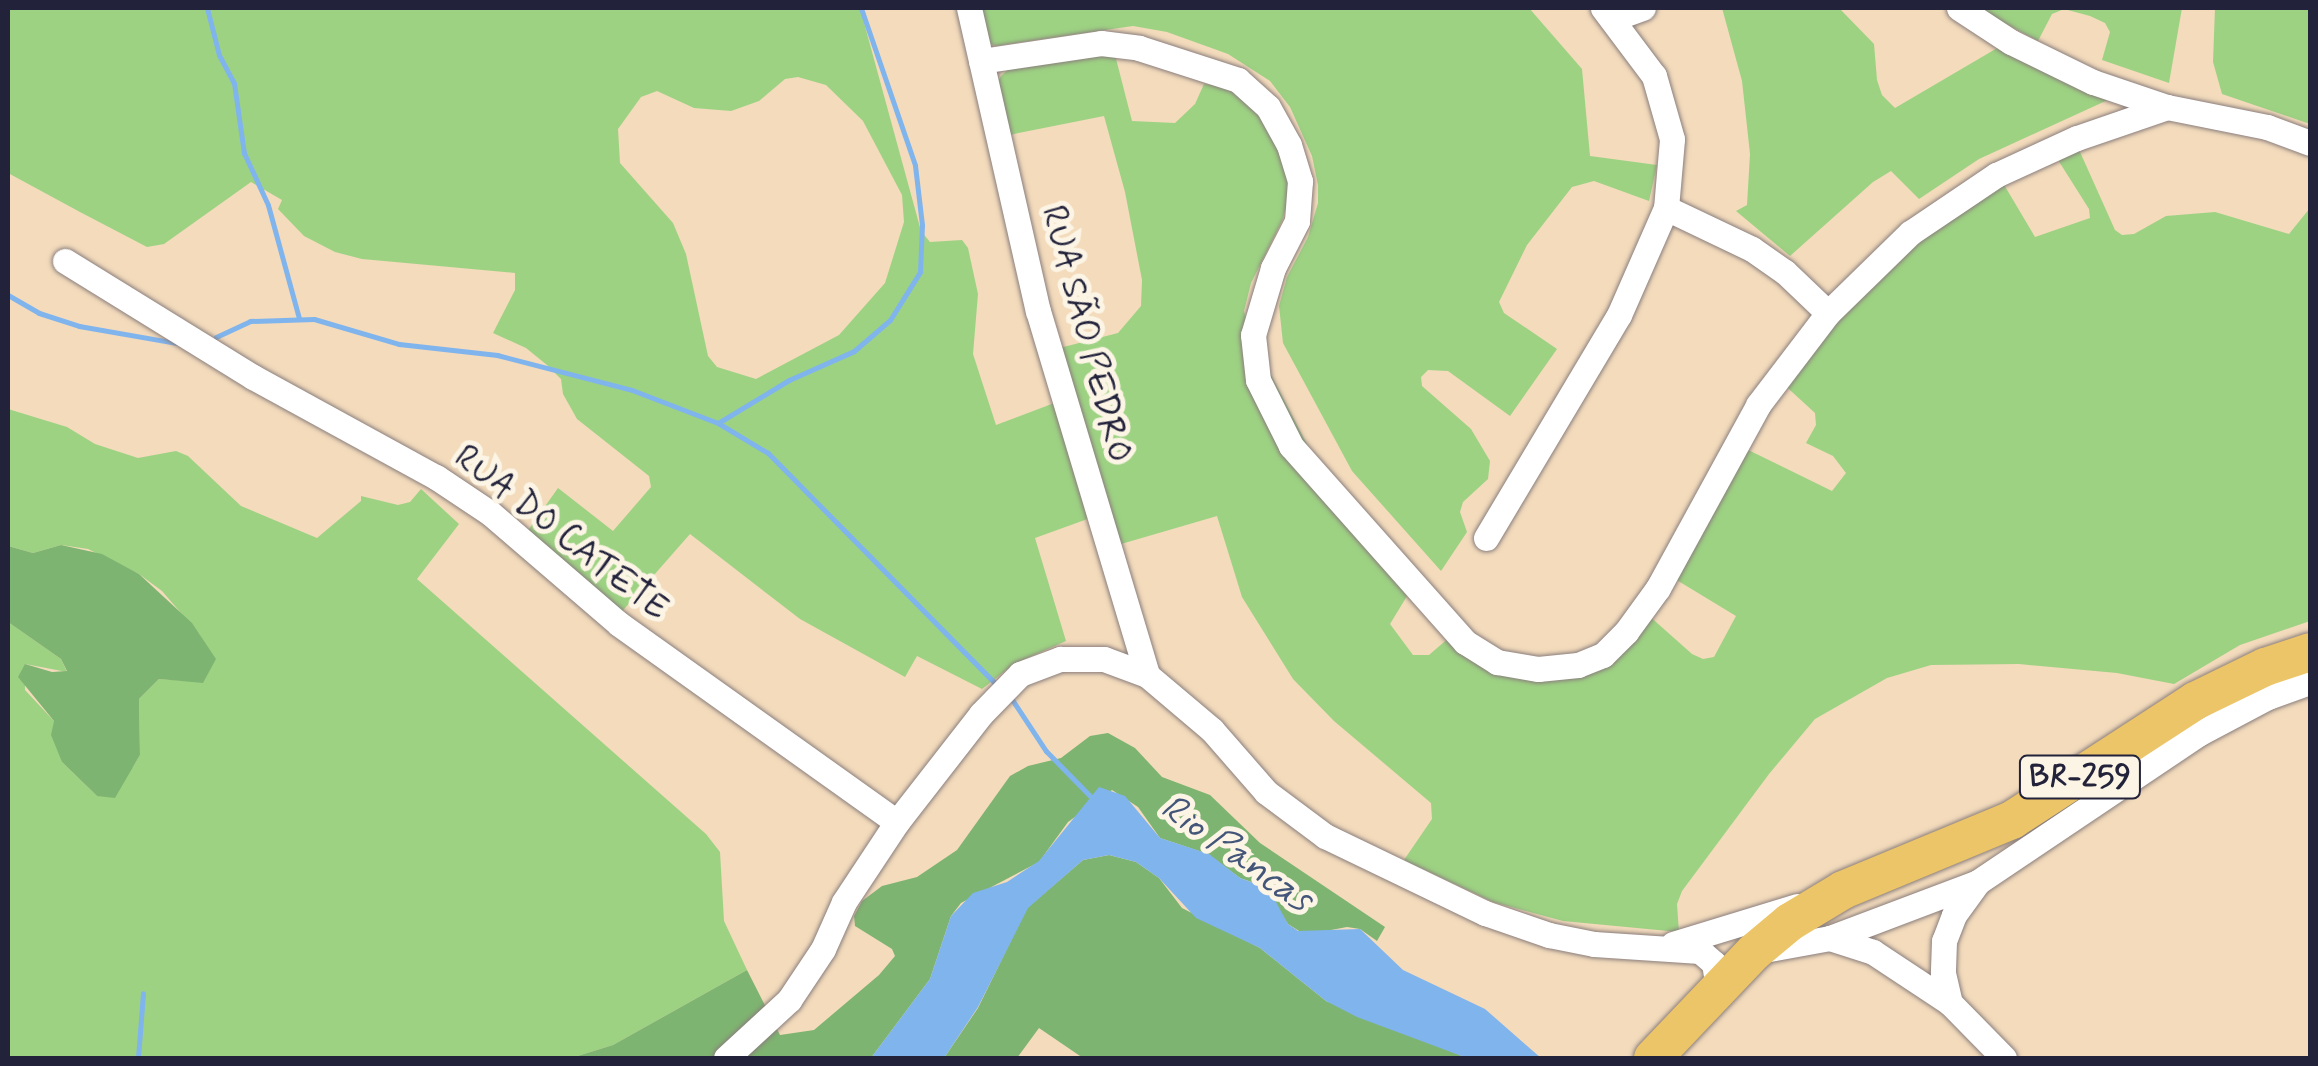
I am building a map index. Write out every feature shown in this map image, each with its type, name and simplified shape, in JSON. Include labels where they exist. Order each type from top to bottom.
[{"type":"highway","name":"BR-259","points":[[1662,1050],[1754,952],[1790,922],[1842,890],[2012,820],[2195,701],[2310,652]]},
{"type":"street","name":"RUA SÃO PEDRO","points":[[968,8],[1038,311],[1148,675]]},
{"type":"street","points":[[1486,538],[1619,314],[1666,208],[1672,139],[1654,76],[1607,14],[1643,8]]},
{"type":"street","points":[[1959,8],[2011,42],[2093,82],[2167,108],[2267,127],[2310,143]]},
{"type":"street","points":[[981,61],[1102,43],[1140,48],[1238,80],[1268,107],[1289,145],[1300,181],[1297,221],[1273,268],[1253,335],[1258,380],[1292,446],[1465,642],[1497,662],[1538,669],[1578,666],[1603,655],[1626,632],[1658,588],[1758,406],[1828,314],[1910,234],[1996,175],[2077,138],[2167,108]]},
{"type":"street","points":[[1666,208],[1752,249],[1785,272],[1828,314]]},
{"type":"street","name":"RUA DO CATETE","points":[[64,261],[253,376],[436,477],[490,513],[618,624],[897,822]]},
{"type":"street","points":[[726,1058],[789,1000],[823,949],[844,902],[897,822],[981,714],[1020,674],[1060,659],[1104,659],[1148,675],[1212,730],[1266,792],[1324,836],[1485,913],[1549,935],[1707,956],[1714,963],[1718,989]]},
{"type":"street","points":[[1754,952],[1830,938],[1978,882],[2198,734],[2268,697],[2310,682]]},
{"type":"street","points":[[1950,1004],[1943,973],[1944,942],[1954,915],[1978,882]]},
{"type":"street","points":[[1658,948],[1736,927],[1842,890]]},
{"type":"street","points":[[1830,938],[1873,952],[1950,1004],[2004,1058]]},
{"type":"green space","points":[[8,8],[860,8],[921,231],[930,242],[962,240],[968,248],[978,294],[973,354],[996,425],[1057,402],[1044,352],[1118,333],[1141,306],[1142,280],[1125,192],[1104,116],[1004,136],[997,83],[1011,67],[1113,47],[1132,121],[1175,123],[1195,104],[1204,84],[1228,87],[1264,120],[1293,185],[1282,221],[1251,283],[1244,311],[1250,334],[1324,477],[1415,583],[1390,624],[1413,655],[1429,655],[1458,630],[1504,659],[1577,661],[1647,614],[1692,654],[1703,659],[1714,657],[1736,616],[1670,576],[1738,445],[1832,491],[1846,473],[1833,456],[1806,443],[1816,425],[1815,413],[1779,380],[1892,256],[2003,183],[2035,237],[2090,218],[2089,209],[2053,152],[2076,143],[2115,230],[2122,235],[2134,234],[2166,216],[2215,212],[2289,234],[2310,208],[2310,621],[2240,645],[2174,684],[2117,673],[2019,664],[1931,665],[1887,678],[1815,719],[1769,774],[1682,891],[1677,904],[1679,932],[1563,921],[1493,902],[1404,860],[1432,819],[1431,803],[1334,721],[1293,679],[1242,597],[1217,516],[1104,549],[1093,517],[1035,538],[1066,641],[1014,664],[982,689],[917,656],[905,677],[800,619],[690,534],[618,616],[522,539],[558,488],[613,531],[651,487],[649,476],[577,419],[563,394],[561,379],[547,365],[526,348],[493,333],[515,290],[515,273],[362,259],[335,252],[304,236],[278,209],[282,200],[251,182],[164,244],[147,247],[8,173]],"holes":[[[798,77],[826,85],[863,121],[902,195],[904,222],[885,283],[839,335],[756,379],[717,367],[708,356],[686,254],[673,223],[620,163],[618,129],[641,97],[657,91],[694,108],[731,111],[759,101],[785,79]]]},
{"type":"green space","points":[[974,8],[1529,8],[1582,69],[1590,156],[1657,165],[1649,201],[1594,181],[1572,187],[1527,245],[1499,302],[1504,313],[1557,349],[1510,416],[1448,371],[1428,370],[1421,377],[1422,386],[1471,429],[1490,461],[1488,479],[1463,502],[1460,512],[1467,532],[1441,571],[1352,471],[1283,343],[1279,306],[1287,277],[1308,237],[1318,203],[1318,185],[1312,156],[1290,107],[1270,81],[1228,54],[1167,32],[1133,26],[996,46],[986,42]]},
{"type":"green space","points":[[1722,8],[1839,8],[1874,44],[1877,80],[1882,95],[1895,108],[1999,47],[2110,99],[1979,159],[1919,199],[1891,171],[1873,182],[1790,256],[1736,211],[1747,205],[1750,154],[1742,81]]},
{"type":"green space","points":[[1976,8],[2182,8],[2169,83],[2102,60],[2110,32],[2105,23],[2090,16],[2064,9],[2052,14],[2038,41]]},
{"type":"green space","points":[[2215,8],[2310,8],[2310,124],[2222,94],[2213,62]]},
{"type":"green space","points":[[8,409],[67,427],[95,444],[138,458],[176,451],[188,456],[241,506],[317,538],[361,501],[361,496],[398,505],[410,502],[421,489],[459,524],[417,579],[706,834],[720,852],[724,921],[747,970],[613,1045],[571,1058],[8,1058],[8,622],[61,659],[67,672],[25,664],[25,690],[54,721],[62,762],[97,796],[133,767],[140,755],[139,699],[159,679],[203,682],[200,635],[162,591],[139,574],[88,549],[61,545],[33,553],[8,546]]},
{"type":"green space","points":[[61,545],[102,554],[139,574],[192,623],[216,659],[203,683],[159,679],[139,699],[140,755],[115,798],[97,796],[62,762],[51,735],[54,721],[18,677],[25,664],[52,672],[67,671],[61,659],[8,622],[8,546],[33,553]]},
{"type":"green space","points":[[1108,733],[1135,748],[1162,777],[1210,795],[1260,843],[1385,927],[1377,941],[1360,929],[1347,927],[1315,933],[1299,931],[1288,924],[1263,886],[1240,878],[1208,854],[1160,838],[1138,807],[1112,790],[1068,822],[1039,862],[961,903],[951,916],[930,979],[871,1058],[571,1058],[613,1045],[747,970],[780,1035],[814,1030],[879,975],[895,956],[892,949],[855,926],[854,916],[862,901],[882,886],[917,877],[957,850],[1010,776],[1028,766],[1061,758],[1090,736]]},
{"type":"green space","points":[[1109,855],[1136,862],[1159,878],[1182,908],[1260,948],[1326,1001],[1467,1058],[1083,1058],[1039,1028],[1017,1058],[944,1058],[978,1008],[1027,908],[1083,860]]},
{"type":"water","points":[[1099,787],[1125,796],[1160,838],[1209,854],[1240,878],[1262,886],[1271,893],[1288,924],[1298,931],[1360,929],[1403,970],[1485,1009],[1541,1058],[1467,1058],[1357,1017],[1326,1001],[1260,948],[1196,918],[1159,878],[1136,862],[1109,855],[1083,860],[1028,908],[978,1007],[944,1058],[871,1058],[930,979],[951,916],[973,893],[1007,882],[1039,861]]},
{"type":"waterway","points":[[207,8],[219,55],[234,83],[244,153],[268,205],[299,318]]},
{"type":"waterway","points":[[718,423],[789,380],[854,351],[890,320],[920,272],[922,225],[915,165],[861,8]]},
{"type":"waterway","points":[[8,295],[39,313],[79,326],[176,343]]},
{"type":"waterway","points":[[216,337],[250,321],[314,319],[399,344],[497,355],[632,390],[718,423],[768,453],[997,685]]},
{"type":"waterway","points":[[1013,701],[1046,751],[1093,799]]},
{"type":"waterway","points":[[138,1058],[143,993]]},
{"type":"water label","name":"Rio Pancas","points":[[1236,854]]}]
